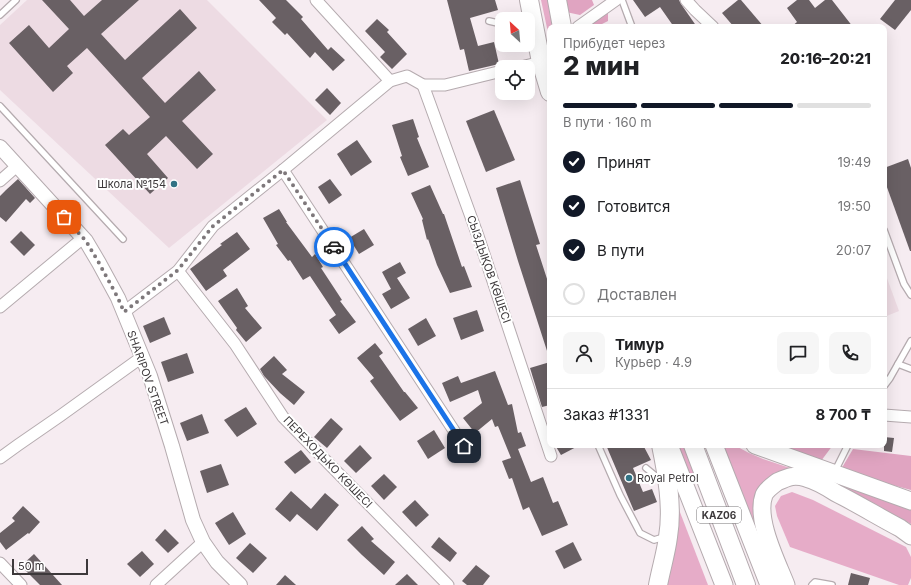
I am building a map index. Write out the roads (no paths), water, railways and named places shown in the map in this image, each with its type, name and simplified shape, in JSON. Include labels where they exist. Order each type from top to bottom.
[{"type":"highway","points":[[529,0],[530,12]]},
{"type":"highway","points":[[557,0],[561,24]]},
{"type":"highway","points":[[535,41],[547,82]]},
{"type":"highway","points":[[658,585],[668,536],[670,508],[662,448]]},
{"type":"highway","name":"KАZ06","points":[[694,448],[746,585]]},
{"type":"main road","points":[[670,448],[724,585]]},
{"type":"main road","points":[[715,448],[769,585]]},
{"type":"main road","points":[[763,448],[911,501]]},
{"type":"main road","points":[[786,585],[767,538],[763,522],[763,502],[765,494],[773,484],[787,477],[798,476],[808,478],[862,506],[911,536]]},
{"type":"street","points":[[316,0],[390,81]]},
{"type":"street","points":[[582,24],[616,0]]},
{"type":"street","points":[[686,0],[710,24]]},
{"type":"street","points":[[535,64],[541,62]]},
{"type":"street","points":[[124,312],[178,270],[213,226],[390,81],[407,76],[423,85],[445,85],[495,73]]},
{"type":"street","name":"СЫЗДЫҚОВ КӨШЕСІ","points":[[423,85],[478,236],[547,444]]},
{"type":"street","name":"SHARIPOV STREET","points":[[0,147],[83,238],[99,263],[118,298],[150,376],[193,520],[203,542],[217,562],[240,585]]},
{"type":"street","points":[[0,181],[17,166]]},
{"type":"street","points":[[283,170],[464,446]]},
{"type":"street","points":[[0,307],[83,238]]},
{"type":"street","name":"ПЕРЕХОДЬКО КӨШЕСІ","points":[[178,270],[235,344],[283,417],[448,585]]},
{"type":"street","points":[[0,458],[142,357]]},
{"type":"street","points":[[887,415],[911,417]]},
{"type":"street","name":"СЫЗДЫҚОВ КӨШЕСІ","points":[[548,448],[551,456]]},
{"type":"street","points":[[156,585],[203,542]]},
{"type":"street","points":[[0,563],[21,585]]},
{"type":"lane","points":[[0,15],[16,0]]},
{"type":"lane","points":[[622,0],[631,24]]},
{"type":"lane","points":[[489,20],[495,22]]},
{"type":"lane","points":[[0,106],[123,239]]},
{"type":"lane","points":[[887,238],[904,284],[911,295]]},
{"type":"lane","points":[[887,381],[911,341]]},
{"type":"lane","points":[[898,364],[911,369]]},
{"type":"lane","points":[[599,448],[620,495],[640,533],[654,540],[668,536]]},
{"type":"lane","points":[[834,473],[846,448]]},
{"type":"lane","points":[[646,468],[668,486]]},
{"type":"lane","points":[[812,585],[816,582],[832,585]]},
{"type":"place","name":"Школа №154","points":[[174,184]]},
{"type":"place","name":"Royal Petrol","points":[[629,478]]}]
